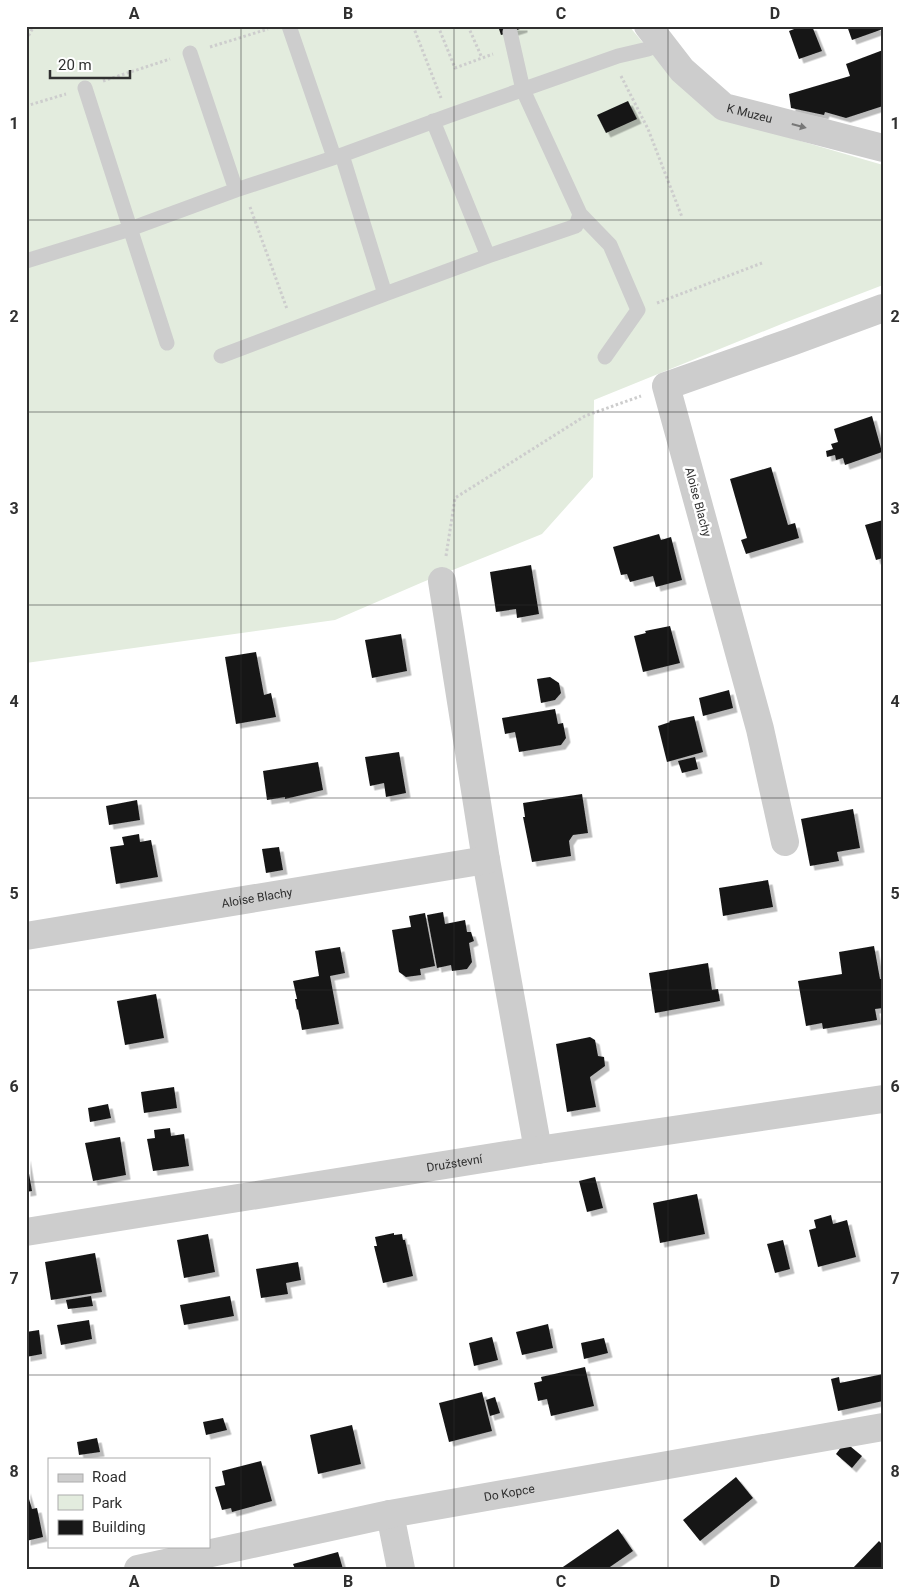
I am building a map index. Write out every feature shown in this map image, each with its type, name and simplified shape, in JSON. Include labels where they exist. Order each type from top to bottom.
[{"type":"street","name":"K Muzeu","points":[[654,34],[682,70],[724,107],[883,148]]},
{"type":"street","points":[[666,386],[883,308]]},
{"type":"street","name":"Aloise Blachy","points":[[666,386],[760,728],[785,842]]},
{"type":"street","points":[[442,581],[486,860],[538,1150]]},
{"type":"street","name":"Aloise Blachy","points":[[26,936],[486,860]]},
{"type":"street","name":"Družstevní","points":[[26,1232],[538,1150],[883,1098]]},
{"type":"street","name":"Do Kopce","points":[[138,1569],[390,1514],[883,1427]]},
{"type":"street","points":[[390,1514],[401,1569]]},
{"type":"lane","points":[[289,26],[338,156],[385,294]]},
{"type":"lane","points":[[510,32],[523,90],[580,214],[610,245],[638,310],[605,357]]},
{"type":"lane","points":[[26,261],[130,229],[433,121],[648,48],[654,34]]},
{"type":"lane","points":[[190,53],[236,190]]},
{"type":"lane","points":[[682,70],[696,98]]},
{"type":"lane","points":[[85,88],[167,344]]},
{"type":"lane","points":[[433,121],[488,256]]},
{"type":"lane","points":[[221,356],[488,256],[576,226],[580,214]]},
{"type":"path","points":[[26,40],[34,26]]},
{"type":"path","points":[[26,106],[277,26]]},
{"type":"path","points":[[413,26],[448,116]]},
{"type":"path","points":[[438,26],[456,68],[482,58],[468,26]]},
{"type":"path","points":[[612,59],[648,129],[682,217]]},
{"type":"path","points":[[247,201],[295,328]]},
{"type":"path","points":[[638,310],[762,263]]},
{"type":"path","points":[[442,581],[455,498],[585,416],[666,386]]},
{"type":"green space","points":[[26,26],[629,26],[675,81],[718,117],[883,165],[883,285],[594,400],[593,477],[542,534],[335,620],[26,663]]},
{"type":"building","points":[[498,26],[523,26],[523,28],[501,35]]},
{"type":"building","points":[[802,26],[812,26],[822,51],[799,59],[789,31]]},
{"type":"building","points":[[847,26],[883,26],[883,29],[852,40]]},
{"type":"building","points":[[883,50],[883,106],[846,118],[825,112],[824,115],[791,108],[789,94],[850,76],[846,64]]},
{"type":"building","points":[[628,101],[637,119],[606,133],[597,115]]},
{"type":"building","points":[[872,416],[882,452],[845,465],[843,458],[836,460],[835,455],[827,457],[826,451],[833,449],[831,444],[838,442],[834,429]]},
{"type":"building","points":[[771,467],[788,525],[795,523],[799,538],[746,554],[741,540],[747,538],[730,479]]},
{"type":"building","points":[[883,520],[883,558],[876,560],[865,525]]},
{"type":"building","points":[[659,534],[661,540],[671,537],[682,580],[656,587],[653,576],[630,582],[627,574],[621,575],[613,547]]},
{"type":"building","points":[[531,565],[539,614],[517,618],[516,609],[496,612],[490,572]]},
{"type":"building","points":[[670,626],[680,663],[643,672],[634,636],[646,633],[645,631]]},
{"type":"building","points":[[401,634],[407,671],[372,678],[365,640]]},
{"type":"building","points":[[256,652],[264,695],[271,693],[276,717],[236,724],[225,657]]},
{"type":"building","points":[[550,677],[559,683],[561,693],[555,700],[541,703],[537,679]]},
{"type":"building","points":[[729,690],[733,708],[703,716],[699,698]]},
{"type":"building","points":[[555,709],[558,724],[563,723],[566,738],[561,745],[519,752],[515,732],[505,734],[502,718]]},
{"type":"building","points":[[694,716],[703,752],[667,762],[658,726],[669,721]]},
{"type":"building","points":[[399,752],[406,793],[386,797],[384,783],[370,786],[365,757]]},
{"type":"building","points":[[695,757],[698,769],[682,773],[678,761]]},
{"type":"building","points":[[318,762],[323,790],[285,799],[285,797],[267,800],[263,771]]},
{"type":"building","points":[[582,794],[588,833],[573,835],[569,841],[571,856],[532,862],[523,817],[525,817],[523,803]]},
{"type":"building","points":[[137,800],[140,820],[109,825],[106,806]]},
{"type":"building","points":[[853,809],[860,848],[837,852],[839,861],[810,866],[801,819]]},
{"type":"building","points":[[139,834],[140,842],[151,840],[158,877],[116,884],[110,847],[124,845],[122,837]]},
{"type":"building","points":[[279,847],[283,870],[266,873],[262,849]]},
{"type":"building","points":[[768,880],[773,907],[723,916],[719,888]]},
{"type":"building","points":[[443,912],[445,924],[465,920],[467,932],[471,932],[474,941],[469,943],[472,962],[467,969],[452,971],[451,965],[437,968],[427,915]]},
{"type":"building","points":[[425,913],[435,966],[420,969],[421,975],[406,977],[399,972],[392,930],[411,927],[409,916]]},
{"type":"building","points":[[874,946],[880,979],[882,979],[883,984],[883,1008],[875,1009],[877,1020],[823,1029],[822,1023],[806,1026],[798,981],[842,974],[839,952]]},
{"type":"building","points":[[340,947],[345,973],[330,976],[339,1024],[302,1030],[293,981],[319,976],[315,951]]},
{"type":"building","points":[[708,963],[712,990],[718,989],[720,1001],[655,1013],[649,973]]},
{"type":"building","points":[[156,994],[164,1038],[125,1045],[117,1001]]},
{"type":"building","points":[[590,1037],[595,1040],[598,1056],[604,1057],[605,1066],[590,1077],[596,1107],[567,1112],[556,1044]]},
{"type":"building","points":[[174,1087],[177,1108],[144,1113],[141,1092]]},
{"type":"building","points":[[108,1104],[111,1118],[90,1122],[88,1108]]},
{"type":"building","points":[[170,1128],[171,1136],[184,1134],[189,1166],[153,1171],[147,1139],[155,1138],[154,1130]]},
{"type":"building","points":[[120,1137],[126,1175],[93,1181],[85,1143]]},
{"type":"building","points":[[26,1156],[32,1191],[26,1192]]},
{"type":"building","points":[[595,1177],[603,1208],[587,1212],[579,1181]]},
{"type":"building","points":[[697,1194],[705,1234],[660,1243],[653,1203]]},
{"type":"building","points":[[831,1215],[833,1224],[847,1220],[856,1257],[818,1267],[809,1230],[816,1228],[814,1220]]},
{"type":"building","points":[[394,1233],[394,1235],[402,1234],[403,1240],[405,1240],[413,1276],[383,1283],[374,1246],[377,1246],[375,1237]]},
{"type":"building","points":[[208,1234],[215,1272],[184,1278],[177,1240]]},
{"type":"building","points":[[783,1240],[790,1269],[775,1273],[767,1244]]},
{"type":"building","points":[[95,1253],[102,1292],[51,1300],[45,1262]]},
{"type":"building","points":[[298,1262],[301,1280],[286,1283],[288,1294],[261,1298],[256,1269]]},
{"type":"building","points":[[91,1296],[93,1306],[68,1309],[66,1300]]},
{"type":"building","points":[[230,1296],[234,1316],[184,1325],[180,1305]]},
{"type":"building","points":[[89,1320],[92,1339],[61,1345],[57,1325]]},
{"type":"building","points":[[548,1324],[553,1348],[522,1355],[516,1332]]},
{"type":"building","points":[[39,1330],[42,1354],[26,1357],[26,1332]]},
{"type":"building","points":[[492,1337],[498,1360],[474,1366],[469,1343]]},
{"type":"building","points":[[604,1338],[608,1353],[584,1359],[581,1343]]},
{"type":"building","points":[[585,1367],[594,1406],[551,1416],[547,1399],[538,1401],[534,1383],[542,1381],[541,1377]]},
{"type":"building","points":[[883,1374],[883,1401],[838,1411],[831,1379],[839,1377],[840,1383]]},
{"type":"building","points":[[482,1392],[492,1431],[449,1442],[439,1403]]},
{"type":"building","points":[[495,1397],[500,1413],[490,1416],[486,1400]]},
{"type":"building","points":[[223,1418],[227,1430],[206,1435],[203,1422]]},
{"type":"building","points":[[352,1425],[361,1464],[318,1474],[310,1435]]},
{"type":"building","points":[[97,1438],[100,1452],[79,1455],[77,1442]]},
{"type":"building","points":[[845,1442],[862,1456],[852,1468],[836,1454]]},
{"type":"building","points":[[261,1461],[272,1501],[232,1512],[231,1508],[222,1510],[215,1487],[225,1485],[222,1471]]},
{"type":"building","points":[[736,1477],[753,1498],[700,1541],[683,1520]]},
{"type":"building","points":[[26,1489],[32,1509],[37,1508],[43,1537],[26,1541]]},
{"type":"building","points":[[618,1529],[633,1551],[607,1569],[560,1569]]},
{"type":"building","points":[[879,1541],[883,1545],[883,1569],[852,1569]]},
{"type":"building","points":[[338,1552],[343,1569],[295,1569],[293,1564]]}]
